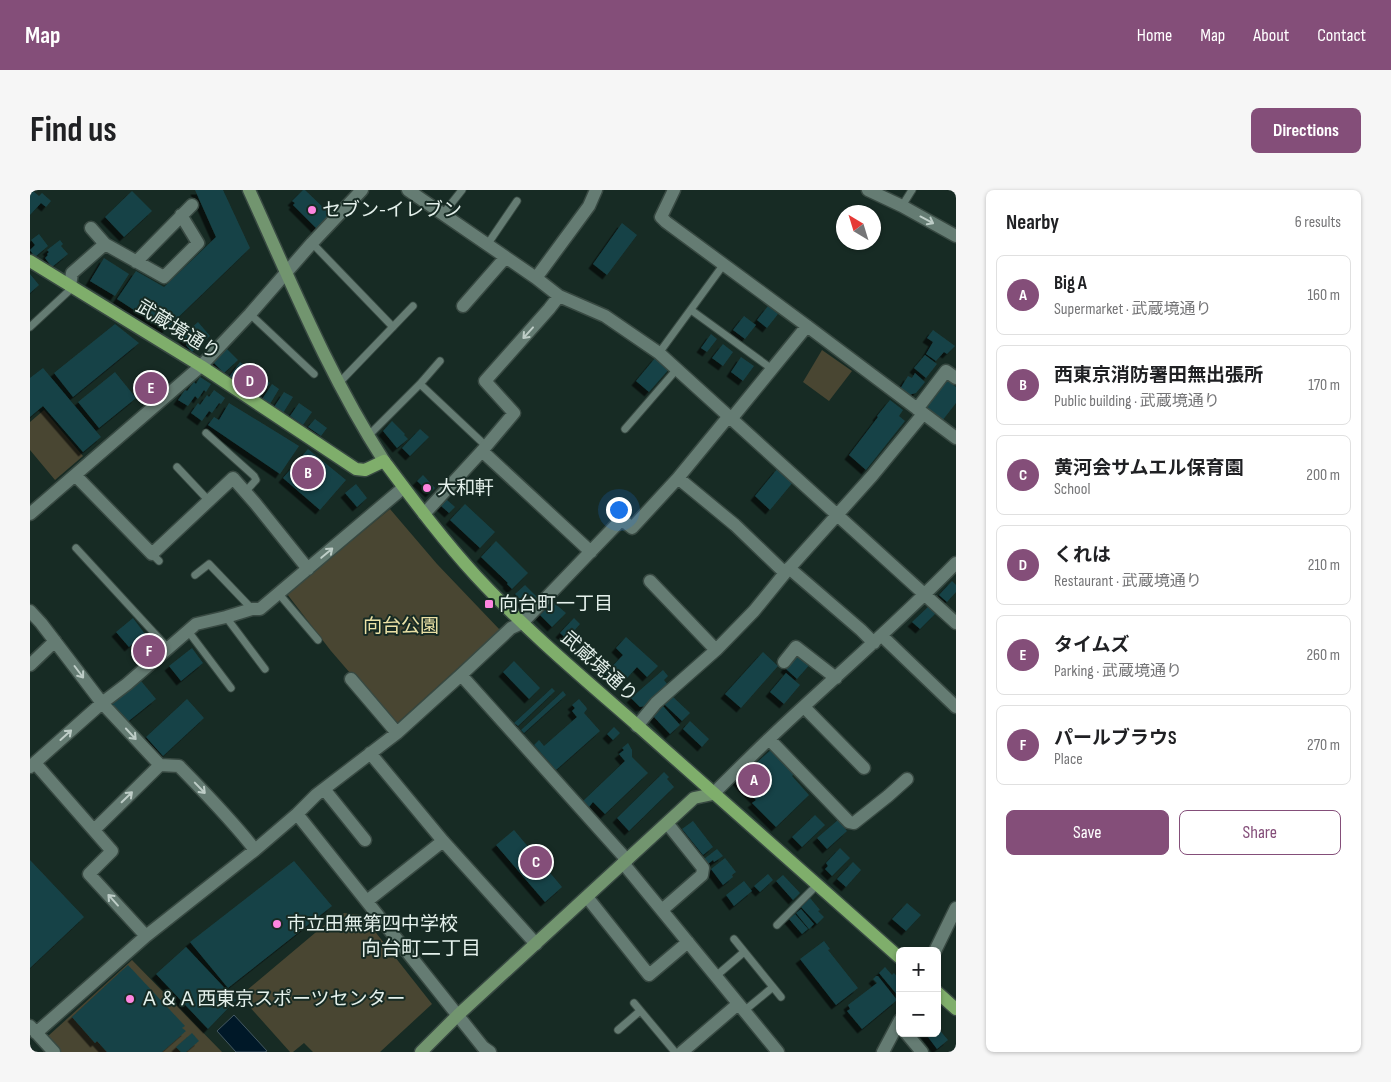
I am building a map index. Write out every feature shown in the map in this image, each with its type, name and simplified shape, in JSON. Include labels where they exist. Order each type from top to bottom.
[{"type":"main road","name":"武蔵境通り","points":[[30,261],[201,366],[356,469],[365,470],[384,462],[403,488],[476,576],[522,623],[896,954]]},
{"type":"main road","points":[[941,996],[956,1009]]},
{"type":"street","points":[[250,190],[338,384],[384,462]]},
{"type":"street","points":[[30,514],[201,366],[362,190]]},
{"type":"street","points":[[408,190],[536,278],[559,296],[605,316],[659,353],[956,623]]},
{"type":"street","points":[[536,278],[589,206],[596,190]]},
{"type":"street","points":[[674,190],[661,217],[666,222],[956,438]]},
{"type":"street","points":[[868,190],[955,232]]},
{"type":"street","points":[[136,262],[192,205]]},
{"type":"street","points":[[91,228],[105,244],[164,277],[198,243],[181,215]]},
{"type":"street","points":[[71,287],[72,273],[105,244]]},
{"type":"street","points":[[463,306],[505,258]]},
{"type":"street","points":[[424,514],[484,449],[514,413],[485,381],[559,296]]},
{"type":"street","points":[[54,1052],[33,1029],[255,850],[324,789],[397,733],[511,628],[522,623],[620,521],[632,528],[772,370],[807,326]]},
{"type":"street","points":[[637,726],[656,703],[716,650],[754,611],[872,476],[920,411],[946,371],[956,378]]},
{"type":"street","points":[[484,449],[591,552]]},
{"type":"street","points":[[76,475],[155,557],[233,478],[308,569]]},
{"type":"street","points":[[678,478],[787,571],[862,630],[878,639],[956,707]]},
{"type":"street","points":[[146,936],[89,874],[112,851],[32,765],[196,624],[252,609],[260,609],[403,488]]},
{"type":"street","points":[[421,1052],[458,1015],[694,798],[714,794],[769,739],[925,595],[956,563]]},
{"type":"street","points":[[650,581],[716,650]]},
{"type":"street","points":[[30,611],[102,703],[160,765],[179,766],[245,836],[255,850]]},
{"type":"street","points":[[30,665],[55,642]]},
{"type":"street","points":[[784,662],[796,647],[836,678]]},
{"type":"street","points":[[461,675],[625,862],[778,1052]]},
{"type":"street","points":[[351,679],[397,733]]},
{"type":"street","points":[[804,707],[864,768]]},
{"type":"street","points":[[769,739],[849,822],[854,823],[907,779]]},
{"type":"street","points":[[370,753],[443,841],[536,944]]},
{"type":"street","points":[[94,830],[160,765]]},
{"type":"street","points":[[324,789],[365,840]]},
{"type":"street","points":[[297,814],[483,1046],[490,1052]]},
{"type":"street","points":[[662,910],[702,875],[703,868],[667,823]]},
{"type":"street","points":[[367,902],[443,841]]},
{"type":"street","points":[[587,897],[650,974],[688,942]]},
{"type":"street","points":[[937,947],[956,908]]},
{"type":"street","points":[[682,1052],[741,1008]]},
{"type":"street","points":[[883,1052],[896,1033]]},
{"type":"street","points":[[910,1037],[922,1052]]},
{"type":"lane","points":[[443,214],[462,190]]},
{"type":"lane","points":[[902,206],[912,190]]},
{"type":"lane","points":[[487,245],[517,201]]},
{"type":"lane","points":[[312,244],[393,327]]},
{"type":"lane","points":[[659,353],[724,264]]},
{"type":"lane","points":[[30,327],[71,287]]},
{"type":"lane","points":[[338,384],[413,306]]},
{"type":"lane","points":[[691,310],[772,370]]},
{"type":"lane","points":[[250,314],[314,374]]},
{"type":"lane","points":[[368,436],[420,384],[440,361]]},
{"type":"lane","points":[[625,429],[677,369]]},
{"type":"lane","points":[[420,384],[484,449]]},
{"type":"lane","points":[[206,433],[254,476],[256,480],[245,492]]},
{"type":"lane","points":[[177,466],[209,501]]},
{"type":"lane","points":[[76,548],[168,648]]},
{"type":"lane","points":[[195,576],[209,564],[252,609]]},
{"type":"lane","points":[[279,594],[318,640]]},
{"type":"lane","points":[[226,617],[265,669]]},
{"type":"lane","points":[[188,631],[231,688]]},
{"type":"lane","points":[[777,925],[817,885]]},
{"type":"lane","points":[[734,939],[781,997]]},
{"type":"lane","points":[[716,976],[744,952]]},
{"type":"lane","points":[[741,1008],[773,987]]},
{"type":"lane","points":[[634,1003],[675,1052]]},
{"type":"lane","points":[[618,1030],[640,1011]]},
{"type":"green space","points":[[822,350],[852,371],[829,401],[803,382]]},
{"type":"green space","points":[[44,410],[83,456],[55,480],[30,450],[30,422]]},
{"type":"green space","name":"向台公園","points":[[390,509],[437,564],[500,630],[395,725],[331,651],[287,594]]},
{"type":"green space","points":[[344,913],[362,915],[432,1004],[380,1052],[313,1052],[304,1043],[293,1052],[290,1052],[240,996],[334,917],[336,919]]},
{"type":"green space","name":"Ａ＆Ａ西東京スポーツセンター","points":[[132,960],[222,1052],[60,1052],[47,1037]]},
{"type":"water","points":[[234,1015],[267,1051],[236,1052],[217,1031]]},
{"type":"building","points":[[30,190],[39,196],[42,193],[51,201],[46,207],[41,203],[30,215]]},
{"type":"building","points":[[195,190],[223,190],[250,248],[165,330],[117,299],[136,271],[164,287],[216,237]]},
{"type":"building","name":"セブン-イレブン","points":[[303,190],[330,214],[317,229],[293,205],[295,203],[292,201]]},
{"type":"building","points":[[132,191],[152,211],[124,237],[105,217]]},
{"type":"building","points":[[622,223],[637,235],[607,275],[593,264]]},
{"type":"building","points":[[39,234],[48,246],[35,257],[30,250],[35,245],[31,240]]},
{"type":"building","points":[[60,240],[63,244],[61,246],[68,254],[52,267],[45,258],[49,252],[47,250]]},
{"type":"building","points":[[104,258],[129,274],[115,296],[90,281]]},
{"type":"building","points":[[30,274],[39,285],[30,293]]},
{"type":"building","points":[[768,306],[778,314],[767,328],[757,320]]},
{"type":"building","points":[[744,316],[756,325],[745,339],[733,330]]},
{"type":"building","points":[[198,322],[210,336],[192,352],[182,336]]},
{"type":"building","points":[[115,324],[139,343],[73,397],[54,373]]},
{"type":"building","points":[[933,330],[955,346],[947,354],[944,352],[936,361],[926,354],[933,342],[927,338]]},
{"type":"building","points":[[711,334],[717,339],[707,352],[701,348]]},
{"type":"building","points":[[723,344],[733,352],[723,366],[712,358]]},
{"type":"building","points":[[227,349],[238,360],[224,373],[213,362]]},
{"type":"building","points":[[925,355],[937,364],[926,378],[914,368]]},
{"type":"building","points":[[656,357],[670,368],[649,392],[636,381]]},
{"type":"building","points":[[741,357],[754,366],[743,381],[731,372]]},
{"type":"building","points":[[240,362],[248,368],[238,383],[229,377]]},
{"type":"building","points":[[43,368],[101,437],[83,452],[43,406],[30,417],[30,378]]},
{"type":"building","points":[[250,368],[270,383],[259,398],[239,384]]},
{"type":"building","points":[[115,372],[136,398],[99,428],[78,402]]},
{"type":"building","points":[[915,373],[925,382],[916,393],[909,395],[900,389],[908,376],[912,378]]},
{"type":"building","points":[[200,377],[211,384],[206,392],[204,390],[198,399],[195,396],[188,406],[178,400],[194,382],[196,384]]},
{"type":"building","points":[[947,380],[956,387],[956,403],[942,421],[925,409]]},
{"type":"building","points":[[272,384],[279,389],[270,404],[262,399]]},
{"type":"building","points":[[214,390],[225,398],[212,413],[209,411],[202,421],[191,413],[198,403],[200,405],[207,395],[209,397]]},
{"type":"building","points":[[284,392],[293,397],[283,413],[274,407]]},
{"type":"building","points":[[890,400],[903,410],[899,416],[905,421],[866,470],[849,455]]},
{"type":"building","points":[[229,403],[299,446],[280,474],[208,425],[214,417],[219,420]]},
{"type":"building","points":[[299,403],[312,412],[303,425],[290,416]]},
{"type":"building","points":[[315,419],[327,428],[321,436],[308,427]]},
{"type":"building","points":[[392,421],[408,439],[397,448],[383,431]]},
{"type":"building","points":[[420,429],[429,437],[410,456],[402,448]]},
{"type":"building","points":[[308,449],[346,480],[320,510],[283,478]]},
{"type":"building","points":[[778,468],[794,481],[770,510],[755,496]]},
{"type":"building","points":[[423,475],[435,488],[430,493],[417,481]]},
{"type":"building","points":[[356,484],[367,498],[357,507],[345,493]]},
{"type":"building","points":[[446,499],[455,507],[449,513],[440,505]]},
{"type":"building","points":[[465,504],[495,532],[480,548],[450,520]]},
{"type":"building","points":[[496,541],[528,573],[512,589],[481,557]]},
{"type":"building","points":[[952,581],[956,585],[956,592],[947,602],[939,595]]},
{"type":"building","points":[[525,585],[537,597],[527,607],[515,594]]},
{"type":"building","points":[[553,602],[566,613],[552,627],[540,615]]},
{"type":"building","points":[[929,606],[936,613],[920,629],[912,622]]},
{"type":"building","points":[[133,618],[145,634],[129,647],[116,632]]},
{"type":"building","points":[[574,618],[580,624],[567,639],[560,633]]},
{"type":"building","points":[[626,637],[658,666],[647,677],[637,667],[619,687],[605,674],[623,655],[616,648]]},
{"type":"building","points":[[152,638],[162,650],[147,663],[137,651]]},
{"type":"building","points":[[192,648],[203,663],[181,681],[169,666]]},
{"type":"building","points":[[798,651],[812,662],[797,679],[785,668]]},
{"type":"building","points":[[763,652],[778,666],[741,708],[725,694]]},
{"type":"building","points":[[514,661],[540,688],[529,699],[503,672]]},
{"type":"building","points":[[663,670],[668,676],[664,680],[668,685],[645,706],[640,707],[631,698]]},
{"type":"building","points":[[786,673],[800,685],[784,704],[770,692]]},
{"type":"building","points":[[141,681],[156,699],[125,724],[110,706]]},
{"type":"building","points":[[552,688],[555,691],[518,726],[514,723]]},
{"type":"building","points":[[563,691],[566,695],[524,733],[521,730]]},
{"type":"building","points":[[672,696],[690,713],[682,721],[664,704]]},
{"type":"building","points":[[187,699],[204,718],[163,756],[146,737]]},
{"type":"building","points":[[579,699],[587,709],[584,713],[600,731],[556,770],[534,745],[539,740],[544,746],[577,717],[572,711],[575,708],[572,705]]},
{"type":"building","points":[[663,706],[680,725],[670,734],[653,716]]},
{"type":"building","points":[[690,721],[709,739],[702,747],[683,729]]},
{"type":"building","points":[[614,727],[620,733],[613,740],[607,734]]},
{"type":"building","points":[[628,743],[632,750],[632,757],[648,773],[605,814],[593,802],[589,807],[583,801],[625,761],[619,754]]},
{"type":"building","points":[[773,748],[795,773],[792,776],[809,795],[776,827],[752,803],[756,800],[737,780]]},
{"type":"building","points":[[664,772],[674,787],[629,831],[617,818]]},
{"type":"building","points":[[815,815],[825,825],[802,847],[792,837]]},
{"type":"building","points":[[838,820],[847,831],[827,849],[817,838]]},
{"type":"building","points":[[693,821],[713,847],[703,855],[682,829]]},
{"type":"building","points":[[514,830],[562,887],[545,902],[496,845]]},
{"type":"building","points":[[840,848],[850,858],[832,876],[825,869],[828,866],[826,863]]},
{"type":"building","points":[[717,849],[723,856],[708,864],[704,859]]},
{"type":"building","points":[[725,858],[736,872],[723,885],[711,869]]},
{"type":"building","points":[[30,860],[84,917],[30,968]]},
{"type":"building","points":[[294,861],[332,906],[228,988],[190,942]]},
{"type":"building","points":[[853,862],[861,870],[846,887],[837,879]]},
{"type":"building","points":[[768,874],[773,880],[760,892],[754,886]]},
{"type":"building","points":[[783,875],[800,893],[793,900],[776,881]]},
{"type":"building","points":[[744,881],[752,891],[734,906],[726,895]]},
{"type":"building","points":[[810,898],[824,917],[817,924],[801,907]]},
{"type":"building","points":[[907,903],[921,915],[906,931],[892,919]]},
{"type":"building","points":[[801,909],[814,924],[809,929],[796,913]]},
{"type":"building","points":[[795,914],[808,929],[802,934],[789,919]]},
{"type":"building","points":[[824,941],[830,949],[828,950],[858,988],[836,1005],[800,959]]},
{"type":"building","points":[[186,947],[236,1000],[208,1029],[156,974]]},
{"type":"building","name":"Ａ＆Ａ西東京スポーツセンター","points":[[128,965],[185,1026],[182,1028],[186,1031],[162,1052],[107,1052],[97,1041],[95,1043],[72,1017]]},
{"type":"building","points":[[885,967],[892,975],[894,973],[896,975],[896,993],[879,973]]},
{"type":"building","points":[[878,976],[896,1001],[862,1029],[847,1011],[850,1009],[848,1005],[877,983],[873,979]]},
{"type":"building","points":[[941,1032],[948,1040],[937,1049],[928,1037],[941,1037]]},
{"type":"building","points":[[192,1033],[199,1041],[186,1052],[181,1052],[176,1047]]},
{"type":"place","name":"セブン-イレブン","points":[[312,210]]},
{"type":"place","name":"くれは","points":[[250,381]]},
{"type":"place","name":"タイムズ","points":[[151,388]]},
{"type":"place","name":"西東京消防署田無出張所","points":[[308,473]]},
{"type":"place","name":"大和軒","points":[[427,488]]},
{"type":"place","name":"向台町一丁目","points":[[489,604]]},
{"type":"place","name":"パールブラウS","points":[[149,651]]},
{"type":"place","name":"Big A","points":[[754,780]]},
{"type":"place","name":"黄河会サムエル保育園","points":[[536,862]]},
{"type":"place","name":"市立田無第四中学校","points":[[277,924]]},
{"type":"place","name":"Ａ＆Ａ西東京スポーツセンター","points":[[130,999]]},
{"type":"district","name":"向台町二丁目","points":[[421,949]]}]
